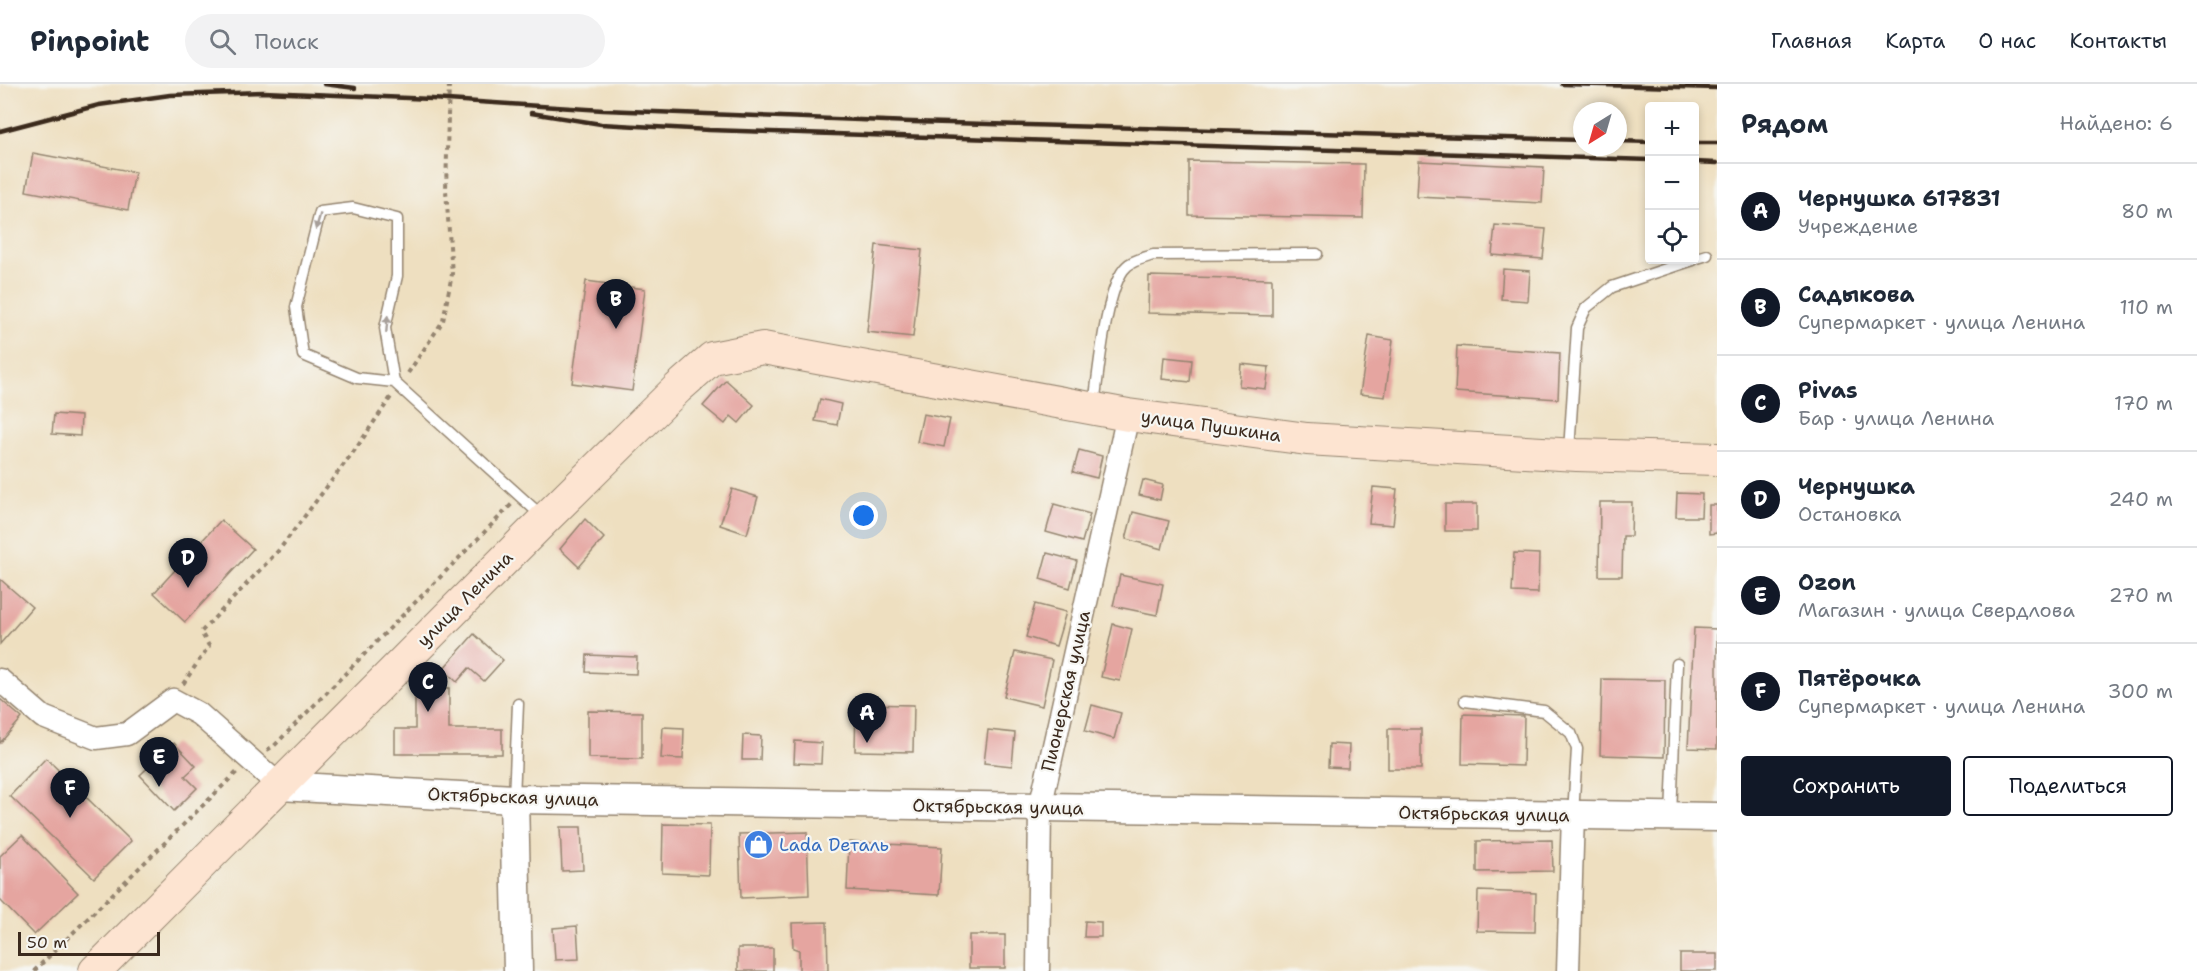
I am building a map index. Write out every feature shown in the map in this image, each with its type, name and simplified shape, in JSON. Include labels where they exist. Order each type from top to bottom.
[{"type":"main road","name":"улица Пушкина","points":[[712,358],[763,348],[1128,415],[1307,440],[1568,454],[1717,459]]},
{"type":"main road","name":"улица Ленина","points":[[95,971],[545,519],[678,388],[712,358]]},
{"type":"street","name":"Пионерская улица","points":[[1038,971],[1040,808],[1128,415]]},
{"type":"street","points":[[0,680],[43,717],[96,738],[127,734],[173,700],[200,714],[249,761],[280,786]]},
{"type":"street","name":"Октябрьская улица","points":[[280,786],[514,798],[1717,817]]},
{"type":"street","points":[[514,798],[518,971]]},
{"type":"street","points":[[1568,971],[1573,815]]},
{"type":"lane","points":[[397,384],[385,328],[397,276],[397,219],[353,208],[320,212],[296,307],[303,355],[357,378],[397,384],[545,519]]},
{"type":"lane","points":[[1093,408],[1110,300],[1118,277],[1128,264],[1153,255],[1317,254]]},
{"type":"lane","points":[[1699,257],[1707,255]]},
{"type":"lane","points":[[1568,454],[1576,328],[1586,308],[1612,287],[1679,264]]},
{"type":"lane","points":[[1671,816],[1677,664]]},
{"type":"lane","points":[[1465,701],[1544,711],[1571,734],[1577,748],[1573,815]]},
{"type":"lane","points":[[514,798],[518,705]]},
{"type":"path","points":[[173,700],[209,646],[201,632],[279,550],[357,447],[397,384],[443,321],[452,274],[446,190],[449,84]]},
{"type":"path","points":[[34,971],[226,781],[249,761],[274,746],[520,496]]},
{"type":"building","points":[[33,153],[135,172],[128,210],[26,191]]},
{"type":"building","points":[[1189,161],[1364,164],[1363,218],[1189,215]]},
{"type":"building","points":[[1419,161],[1544,167],[1542,203],[1417,197]]},
{"type":"building","points":[[1495,225],[1546,229],[1543,259],[1492,255]]},
{"type":"building","points":[[876,245],[922,250],[913,337],[867,332]]},
{"type":"building","points":[[1503,269],[1530,271],[1528,301],[1501,299]]},
{"type":"building","points":[[1149,276],[1272,279],[1272,316],[1148,313]]},
{"type":"building","points":[[586,281],[645,289],[632,391],[572,383]]},
{"type":"building","points":[[1369,336],[1393,340],[1385,397],[1360,394]]},
{"type":"building","points":[[1457,346],[1560,353],[1558,399],[1455,392]]},
{"type":"building","points":[[1164,357],[1192,360],[1190,382],[1162,379]]},
{"type":"building","points":[[1241,364],[1269,367],[1266,389],[1239,386]]},
{"type":"building","points":[[726,380],[754,405],[739,423],[731,416],[725,424],[703,406]]},
{"type":"building","points":[[820,399],[841,404],[837,425],[815,421]]},
{"type":"building","points":[[54,414],[81,416],[80,436],[52,434]]},
{"type":"building","points":[[923,414],[950,419],[944,447],[917,442]]},
{"type":"building","points":[[1079,450],[1102,456],[1097,478],[1073,472]]},
{"type":"building","points":[[1143,480],[1163,485],[1160,500],[1139,495]]},
{"type":"building","points":[[1373,487],[1397,489],[1393,525],[1369,523]]},
{"type":"building","points":[[732,489],[758,497],[747,534],[720,525]]},
{"type":"building","points":[[1677,493],[1702,494],[1701,517],[1676,517]]},
{"type":"building","points":[[1600,502],[1632,502],[1631,536],[1623,536],[1622,576],[1599,576]]},
{"type":"building","points":[[1054,504],[1090,514],[1082,542],[1046,532]]},
{"type":"building","points":[[1445,504],[1477,504],[1477,531],[1445,531]]},
{"type":"building","points":[[1709,505],[1717,505],[1717,533],[1709,534]]},
{"type":"building","points":[[1133,512],[1169,521],[1162,549],[1126,539]]},
{"type":"building","points":[[585,519],[604,538],[579,567],[560,549]]},
{"type":"building","points":[[221,520],[253,549],[185,622],[154,593]]},
{"type":"building","points":[[1047,553],[1077,561],[1070,588],[1040,579]]},
{"type":"building","points":[[1514,553],[1539,554],[1538,593],[1512,592]]},
{"type":"building","points":[[1120,575],[1163,584],[1157,615],[1113,606]]},
{"type":"building","points":[[0,579],[32,607],[0,644]]},
{"type":"building","points":[[1035,604],[1066,612],[1056,646],[1026,637]]},
{"type":"building","points":[[1113,624],[1132,629],[1120,681],[1101,677]]},
{"type":"building","points":[[1694,628],[1717,629],[1717,749],[1688,748]]},
{"type":"building","points":[[474,634],[503,660],[484,681],[469,668],[457,682],[443,669]]},
{"type":"building","points":[[1015,652],[1052,660],[1042,706],[1004,697]]},
{"type":"building","points":[[587,655],[637,657],[636,674],[586,672]]},
{"type":"building","points":[[1602,679],[1665,680],[1664,757],[1600,755]]},
{"type":"building","points":[[415,688],[449,688],[449,729],[502,729],[502,754],[395,754],[395,729],[415,729]]},
{"type":"building","points":[[0,699],[22,718],[0,743]]},
{"type":"building","points":[[856,704],[914,705],[913,752],[855,751]]},
{"type":"building","points":[[1092,705],[1121,713],[1114,739],[1085,731]]},
{"type":"building","points":[[588,711],[642,712],[642,759],[588,758]]},
{"type":"building","points":[[1463,714],[1524,716],[1523,766],[1462,764]]},
{"type":"building","points":[[663,727],[684,728],[683,759],[661,758]]},
{"type":"building","points":[[1388,729],[1421,729],[1421,769],[1388,769]]},
{"type":"building","points":[[988,730],[1015,733],[1012,766],[984,763]]},
{"type":"building","points":[[743,735],[761,736],[760,760],[742,760]]},
{"type":"building","points":[[795,741],[822,743],[821,764],[794,763]]},
{"type":"building","points":[[174,743],[196,766],[185,776],[197,788],[174,811],[140,775]]},
{"type":"building","points":[[1329,744],[1349,745],[1348,768],[1328,767]]},
{"type":"building","points":[[46,758],[131,841],[94,878],[10,796]]},
{"type":"building","points":[[663,824],[710,825],[709,875],[662,873]]},
{"type":"building","points":[[560,827],[581,827],[583,870],[562,871]]},
{"type":"building","points":[[807,832],[809,895],[741,898],[739,834]]},
{"type":"building","points":[[22,835],[78,893],[34,935],[0,900],[0,856]]},
{"type":"building","points":[[1552,840],[1553,871],[1477,872],[1477,841]]},
{"type":"building","points":[[849,842],[942,847],[939,895],[847,890]]},
{"type":"building","points":[[1478,891],[1536,893],[1535,932],[1477,931]]},
{"type":"building","points":[[1085,921],[1101,922],[1101,937],[1084,937]]},
{"type":"building","points":[[827,922],[828,971],[799,971],[799,950],[793,948],[792,923]]},
{"type":"building","points":[[577,926],[579,959],[555,960],[553,928]]},
{"type":"building","points":[[969,935],[1005,935],[1005,968],[969,968]]},
{"type":"building","points":[[738,948],[773,948],[773,971],[738,971]]},
{"type":"building","points":[[1680,954],[1717,954],[1717,971],[1680,971]]},
{"type":"railway","points":[[324,84],[355,88]]},
{"type":"railway","points":[[1562,84],[1717,88]]},
{"type":"railway","points":[[0,131],[99,105],[170,95],[264,92],[432,99],[603,110],[912,122],[1573,140]]},
{"type":"railway","points":[[531,113],[601,124],[709,130],[1645,160]]},
{"type":"railway","points":[[1627,141],[1645,142]]},
{"type":"railway","points":[[1699,143],[1717,143]]},
{"type":"railway","points":[[1699,162],[1717,163]]},
{"type":"place","name":"Садыкова","points":[[616,329]]},
{"type":"place","name":"Чернушка","points":[[188,588]]},
{"type":"place","name":"Pivas","points":[[428,712]]},
{"type":"place","name":"Чернушка 617831","points":[[867,743]]},
{"type":"place","name":"Ozon","points":[[159,787]]},
{"type":"place","name":"Пятёрочка","points":[[70,818]]},
{"type":"place","name":"Lada Dеталь","points":[[758,845]]}]
